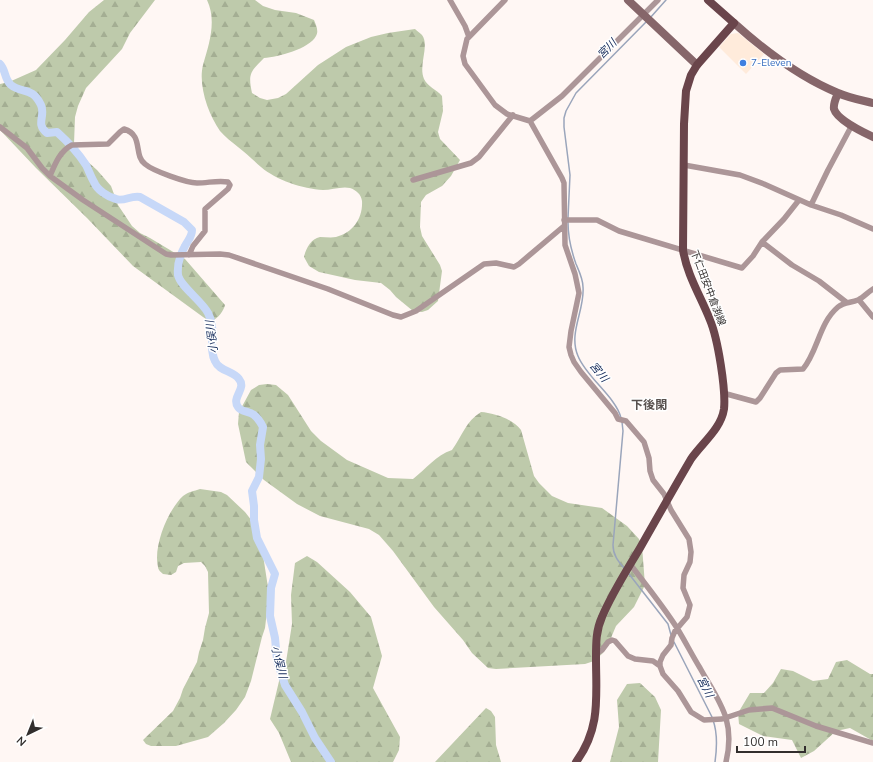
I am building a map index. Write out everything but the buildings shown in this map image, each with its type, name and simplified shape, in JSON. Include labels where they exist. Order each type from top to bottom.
[{"type":"main road","points":[[628,0],[696,65]]},
{"type":"main road","points":[[708,0],[780,61],[804,76],[838,93],[873,103]]},
{"type":"main road","name":"下仁田安中倉渕線","points":[[576,762],[587,745],[595,719],[597,702],[595,643],[600,621],[627,569],[692,457],[718,425],[724,407],[715,332],[684,258],[684,124],[686,91],[691,75],[696,65],[734,23]]},
{"type":"main road","points":[[838,93],[833,106],[834,110],[852,125],[873,137]]},
{"type":"street","points":[[450,0],[465,26],[469,37]]},
{"type":"street","points":[[505,0],[469,37],[463,56],[465,64],[501,111],[530,121],[564,183],[565,245],[575,274],[579,293],[571,331],[569,347],[571,355],[581,372],[644,442],[649,458],[650,471],[656,485],[664,494],[670,510],[689,538],[691,552],[690,562],[684,575],[683,588],[690,604],[690,609],[687,617],[676,630],[672,638],[671,645],[663,655],[660,662],[663,674],[678,691],[691,712],[704,720],[712,721],[724,719],[749,710],[772,708],[816,726],[873,743]]},
{"type":"street","points":[[530,121],[562,96],[647,18],[658,0]]},
{"type":"street","points":[[414,180],[471,163],[479,158],[513,115]]},
{"type":"street","points":[[811,205],[852,125]]},
{"type":"street","points":[[0,127],[27,148],[50,176],[83,200],[166,254],[171,256],[220,254],[243,259],[401,317],[425,306],[484,264],[496,262],[514,267],[520,264],[564,223],[576,220],[597,220],[619,231],[742,268],[753,256],[762,242],[784,219],[799,200]]},
{"type":"street","points":[[50,176],[57,160],[67,148],[72,145],[108,144],[124,129],[134,135],[142,162],[149,167],[195,184],[217,181],[230,183],[228,189],[205,209],[205,231],[188,255]]},
{"type":"street","points":[[684,165],[740,175],[873,229]]},
{"type":"street","points":[[762,242],[792,264],[819,281],[846,302]]},
{"type":"street","points":[[723,393],[756,402],[776,373],[780,370],[803,370],[809,363],[819,336],[827,320],[837,308],[846,302],[859,300],[873,289]]},
{"type":"street","points":[[859,300],[873,317]]},
{"type":"street","points":[[627,569],[676,630],[719,699],[729,734],[726,762]]},
{"type":"street","points":[[596,654],[612,640],[615,641],[628,656],[635,659],[653,661],[660,666]]},
{"type":"shaded area","points":[[738,33],[764,54],[746,74],[719,47],[731,34]]},
{"type":"green space","points":[[104,0],[155,0],[130,33],[122,49],[86,88],[75,117],[74,144],[77,152],[97,170],[111,186],[118,205],[132,226],[140,233],[185,259],[225,305],[222,312],[215,319],[208,320],[203,317],[133,266],[0,130],[0,84],[9,82],[36,70],[89,12]]},
{"type":"green space","points":[[207,0],[255,0],[263,6],[275,10],[296,13],[314,20],[317,32],[312,41],[293,52],[264,58],[253,70],[250,77],[252,93],[267,100],[278,98],[286,94],[318,65],[346,47],[371,37],[388,33],[415,29],[422,35],[425,45],[422,68],[424,79],[442,96],[443,111],[438,132],[440,139],[460,160],[451,176],[442,186],[426,195],[421,202],[420,227],[422,236],[440,265],[442,271],[438,301],[428,310],[422,312],[413,311],[381,283],[355,280],[319,272],[309,266],[304,257],[309,244],[320,237],[336,237],[342,235],[352,228],[359,219],[361,213],[361,196],[350,188],[344,187],[323,190],[299,186],[282,180],[267,172],[220,131],[208,108],[202,81],[203,65],[210,41],[212,24],[210,8]]},
{"type":"green space","points":[[259,385],[276,385],[288,395],[311,431],[321,441],[347,460],[388,478],[413,479],[441,455],[452,450],[468,424],[481,412],[503,417],[518,426],[521,430],[534,476],[552,496],[568,503],[602,508],[627,526],[639,539],[642,546],[645,585],[634,607],[616,626],[603,653],[594,661],[585,664],[496,669],[488,668],[472,653],[463,640],[434,607],[393,551],[379,535],[369,529],[320,516],[297,504],[264,480],[246,462],[238,424],[239,412],[251,390]]},
{"type":"green space","points":[[200,489],[221,492],[227,495],[252,521],[263,555],[269,594],[265,628],[251,681],[245,697],[224,723],[208,737],[176,746],[151,746],[146,744],[143,740],[173,711],[180,698],[197,662],[209,613],[208,572],[205,566],[201,562],[184,563],[178,566],[176,572],[171,575],[163,574],[158,569],[157,558],[163,529],[172,510],[183,496]]},
{"type":"green space","points":[[307,556],[317,562],[350,592],[371,617],[382,656],[373,688],[400,737],[399,750],[393,762],[291,762],[279,733],[270,719],[280,677],[286,662],[292,624],[291,595],[295,563]]},
{"type":"green space","points":[[847,660],[870,674],[873,674],[873,741],[850,728],[836,731],[814,751],[801,758],[792,740],[763,736],[739,724],[738,713],[750,693],[764,693],[773,683],[781,669],[793,671],[813,681],[828,679],[836,662]]},
{"type":"green space","points":[[640,683],[655,697],[661,710],[658,762],[610,762],[619,727],[617,700],[627,684]]},
{"type":"green space","points":[[486,708],[491,711],[495,717],[496,745],[501,762],[435,762]]},
{"type":"waterway","name":"宮川","points":[[650,18],[666,0]]},
{"type":"waterway","name":"宮川","points":[[568,218],[570,175],[564,127],[566,111],[576,93],[646,22]]},
{"type":"waterway","name":"小俣川","points":[[0,64],[7,80],[11,85],[15,88],[27,91],[38,99],[42,109],[41,123],[44,130],[47,133],[57,132],[69,143],[86,165],[95,185],[103,193],[119,200],[140,197],[184,222],[192,230],[191,237],[180,256],[178,275],[183,284],[205,308],[211,319],[212,350],[215,361],[220,367],[236,376],[241,383],[236,400],[238,407],[241,410],[254,415],[263,427],[260,445],[261,459],[259,477],[252,491],[257,538],[275,574],[271,588],[270,616],[275,638],[277,660],[285,685],[302,712],[315,738],[331,762]]},
{"type":"waterway","name":"宮川","points":[[568,222],[571,249],[582,278],[583,287],[582,304],[576,330],[575,347],[587,372],[613,402],[621,418]]},
{"type":"waterway","name":"宮川","points":[[622,422],[623,431],[613,549],[615,555],[624,568]]},
{"type":"waterway","name":"宮川","points":[[629,574],[668,624],[671,635]]},
{"type":"waterway","name":"宮川","points":[[674,642],[712,717]]},
{"type":"waterway","name":"宮川","points":[[713,720],[717,741],[715,762]]},
{"type":"place","name":"7-Eleven","points":[[743,63]]},
{"type":"district","name":"下後閑","points":[[649,405]]}]
